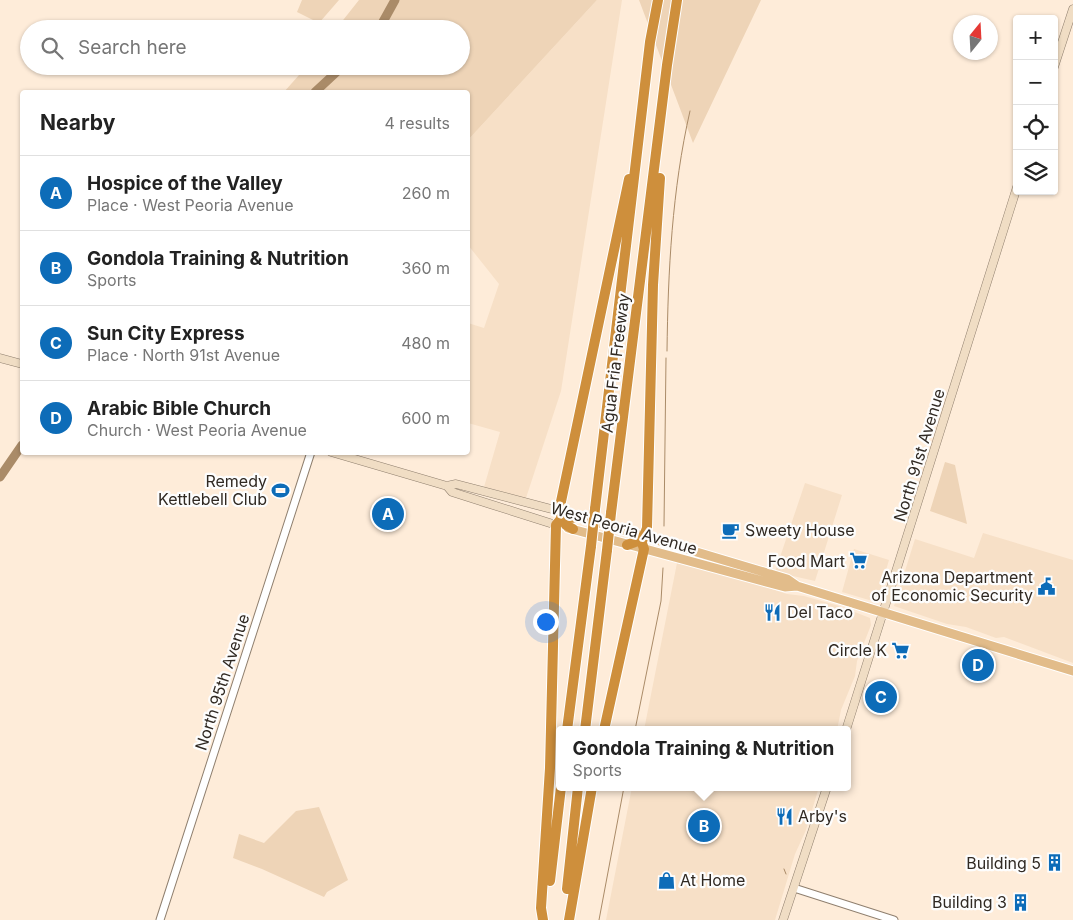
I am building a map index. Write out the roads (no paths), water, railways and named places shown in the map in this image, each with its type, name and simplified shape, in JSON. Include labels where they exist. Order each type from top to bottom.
[{"type":"highway","name":"Agua Fria Freeway","points":[[568,726],[650,42],[658,0]]},
{"type":"highway","name":"Agua Fria Freeway","points":[[585,726],[677,0]]},
{"type":"highway","points":[[544,920],[541,908],[550,768],[559,518],[619,231],[631,165],[644,62],[650,42]]},
{"type":"highway","points":[[605,726],[643,542],[657,212],[673,66],[670,45]]},
{"type":"highway","points":[[559,518],[579,517]]},
{"type":"highway","points":[[559,518],[573,530]]},
{"type":"highway","points":[[630,531],[643,542]]},
{"type":"highway","points":[[627,545],[643,542]]},
{"type":"highway","points":[[544,920],[560,791]]},
{"type":"highway","points":[[564,920],[578,791]]},
{"type":"highway","points":[[569,920],[591,791]]},
{"type":"main road","points":[[1056,60],[1073,9]]},
{"type":"main road","name":"North 91st Avenue","points":[[847,726],[1014,195]]},
{"type":"main road","points":[[0,358],[20,363]]},
{"type":"main road","name":"West Peoria Avenue","points":[[341,455],[447,486],[456,484],[559,518]]},
{"type":"main road","name":"West Peoria Avenue","points":[[447,486],[452,492],[559,518]]},
{"type":"main road","name":"West Peoria Avenue","points":[[579,517],[630,531]]},
{"type":"main road","name":"West Peoria Avenue","points":[[573,530],[627,545]]},
{"type":"main road","name":"West Peoria Avenue","points":[[643,542],[697,564],[785,587],[797,586]]},
{"type":"main road","name":"West Peoria Avenue","points":[[643,542],[740,564],[787,579],[797,586],[1073,670]]},
{"type":"main road","points":[[697,564],[707,562],[733,569],[740,564]]},
{"type":"main road","points":[[783,920],[826,791]]},
{"type":"street","name":"North 95th Avenue","points":[[160,920],[310,455]]},
{"type":"street","points":[[794,888],[894,920]]},
{"type":"waterway","points":[[384,20],[395,0]]},
{"type":"waterway","points":[[317,90],[333,75]]},
{"type":"waterway","points":[[667,351],[672,231],[679,171],[690,111]]},
{"type":"waterway","points":[[664,526],[666,358]]},
{"type":"waterway","points":[[0,477],[20,448]]},
{"type":"waterway","points":[[636,726],[661,601],[663,568]]},
{"type":"waterway","points":[[599,920],[623,791]]},
{"type":"waterway","points":[[784,869],[786,874]]},
{"type":"place","name":"Remedy Kettlebell Club","points":[[281,490]]},
{"type":"place","name":"Hospice of the Valley","points":[[388,514]]},
{"type":"place","name":"Sweety House","points":[[731,530]]},
{"type":"place","name":"Food Mart","points":[[859,561]]},
{"type":"place","name":"Arizona Department of Economic Security","points":[[1047,586]]},
{"type":"place","name":"Del Taco","points":[[773,612]]},
{"type":"place","name":"Circle K","points":[[901,650]]},
{"type":"place","name":"Arabic Bible Church","points":[[978,665]]},
{"type":"place","name":"Sun City Express","points":[[881,697]]},
{"type":"place","name":"Arby's","points":[[784,816]]},
{"type":"place","name":"Gondola Training & Nutrition","points":[[704,826]]},
{"type":"place","name":"Building 5","points":[[1055,863]]},
{"type":"place","name":"At Home","points":[[666,880]]},
{"type":"place","name":"Building 3","points":[[1021,902]]}]
